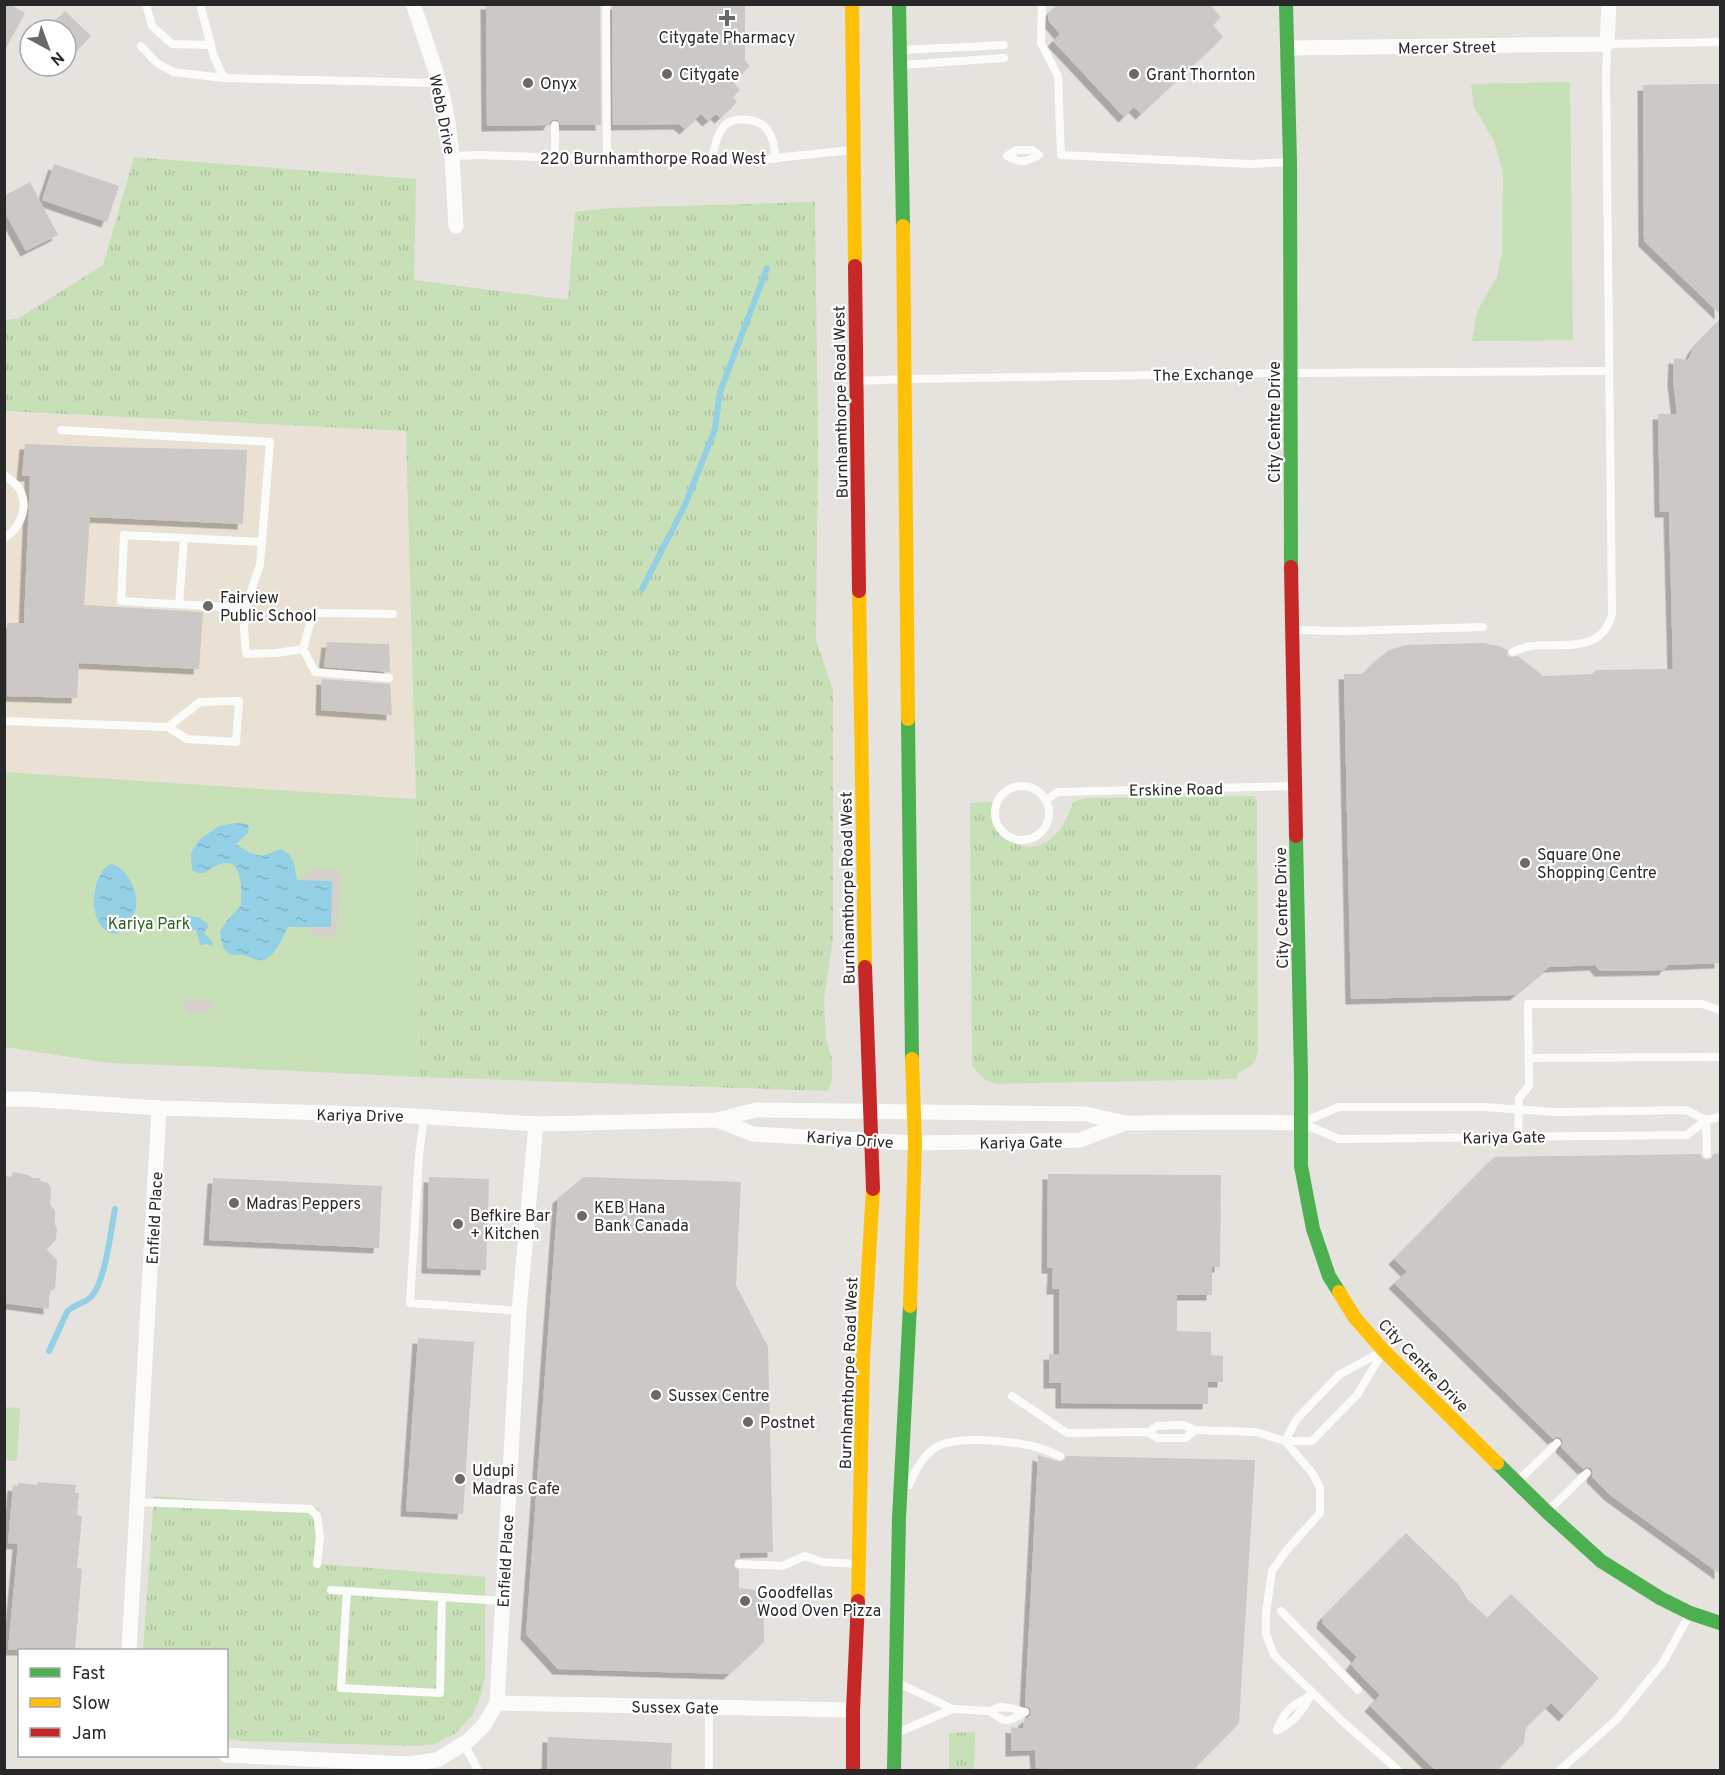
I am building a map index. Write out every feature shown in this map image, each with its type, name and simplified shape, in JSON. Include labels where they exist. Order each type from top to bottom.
[{"type":"main road","name":"Burnhamthorpe Road West","points":[[852,4],[863,916],[873,1195],[863,1358],[860,1564],[853,1710],[853,1770]]},
{"type":"main road","points":[[894,1770],[898,1518],[911,1306],[915,1143],[899,4]]},
{"type":"main road","name":"City Centre Drive","points":[[1286,4],[1290,162],[1291,630],[1301,1166],[1313,1229],[1329,1276],[1355,1318],[1384,1351],[1547,1512],[1601,1561],[1660,1598],[1690,1613],[1720,1623]]},
{"type":"street","name":"Webb Drive","points":[[413,4],[425,36],[443,99],[452,156],[456,226]]},
{"type":"street","points":[[1607,44],[1609,4]]},
{"type":"street","name":"Mercer Street","points":[[1287,48],[1607,44]]},
{"type":"street","name":"Kariya Drive","points":[[4,1100],[26,1099],[159,1108],[424,1117],[536,1124],[717,1120],[756,1110],[913,1112]]},
{"type":"street","name":"Enfield Place","points":[[129,1649],[159,1108]]},
{"type":"street","name":"Kariya Gate","points":[[913,1112],[1086,1114],[1125,1123],[1301,1123]]},
{"type":"street","name":"Kariya Drive","points":[[717,1120],[753,1134],[915,1143]]},
{"type":"street","name":"Kariya Gate","points":[[915,1143],[1080,1140],[1125,1123]]},
{"type":"street","name":"Enfield Place","points":[[235,1761],[407,1764],[437,1760],[464,1744],[484,1725],[497,1703],[519,1311],[536,1124]]},
{"type":"street","name":"Sussex Gate","points":[[497,1703],[853,1710]]},
{"type":"lane","points":[[146,4],[152,26],[172,44],[210,45]]},
{"type":"lane","points":[[200,4],[210,45],[224,78]]},
{"type":"lane","points":[[606,4],[607,159]]},
{"type":"lane","points":[[1042,4],[1041,43],[1058,76],[1061,155],[1250,164],[1290,162]]},
{"type":"lane","points":[[1513,652],[1521,647],[1583,643],[1593,640],[1610,624],[1612,614],[1607,44],[1720,42]]},
{"type":"lane","points":[[900,51],[1004,45]]},
{"type":"lane","points":[[141,46],[156,63],[173,72],[224,78],[439,83]]},
{"type":"lane","points":[[900,65],[1004,58]]},
{"type":"lane","points":[[712,161],[716,141],[726,125],[737,119],[755,122],[768,129],[774,143],[776,159]]},
{"type":"lane","points":[[555,125],[555,157]]},
{"type":"lane","name":"220 Burnhamthorpe Road West","points":[[452,156],[712,161],[776,159],[853,150]]},
{"type":"lane","name":"The Exchange","points":[[856,381],[1290,373],[1609,371]]},
{"type":"lane","points":[[61,430],[270,442],[260,565],[245,608],[246,654],[303,649]]},
{"type":"lane","points":[[4,475],[14,482],[21,492],[23,504],[22,516],[17,527],[4,538]]},
{"type":"lane","points":[[245,608],[121,601],[124,535],[262,542]]},
{"type":"lane","points":[[179,604],[184,538]]},
{"type":"lane","points":[[389,678],[315,672],[303,649],[313,613],[393,614]]},
{"type":"lane","points":[[1291,630],[1348,631],[1483,627]]},
{"type":"lane","points":[[4,721],[168,727],[187,739],[236,742],[239,701],[200,702],[168,727]]},
{"type":"lane","points":[[1019,786],[1029,787],[1039,792],[1046,800],[1050,810],[1049,820],[1044,830],[1036,837],[1015,840],[999,827],[995,817],[996,806],[1001,796],[1009,789],[1019,786]]},
{"type":"lane","name":"Erskine Road","points":[[1046,800],[1058,792],[1294,786]]},
{"type":"lane","points":[[1518,1137],[1519,1098],[1529,1086],[1528,1004],[1702,1004],[1720,1010]]},
{"type":"lane","points":[[1529,1058],[1720,1058]]},
{"type":"lane","name":"Kariya Gate","points":[[1301,1123],[1339,1107],[1483,1107],[1555,1112],[1686,1110],[1706,1120]]},
{"type":"lane","points":[[424,1117],[410,1303],[519,1311]]},
{"type":"lane","name":"Kariya Gate","points":[[1301,1123],[1339,1139],[1687,1135],[1706,1120],[1720,1117]]},
{"type":"lane","points":[[1706,1120],[1707,1154]]},
{"type":"lane","points":[[1285,1441],[1296,1420],[1339,1375],[1384,1351]]},
{"type":"lane","points":[[1012,1396],[1067,1433],[1148,1432],[1157,1426],[1183,1425],[1195,1430],[1256,1432],[1285,1441],[1312,1441],[1357,1395],[1384,1351]]},
{"type":"lane","points":[[1148,1432],[1157,1438],[1186,1438],[1195,1430]]},
{"type":"lane","points":[[898,1518],[913,1474],[931,1450],[953,1441],[971,1440],[1030,1445],[1060,1456]]},
{"type":"lane","points":[[1285,1441],[1313,1474],[1320,1488],[1320,1513],[1286,1551],[1272,1571],[1266,1613],[1266,1635],[1274,1655],[1313,1694],[1398,1770]]},
{"type":"lane","points":[[1517,1482],[1557,1443]]},
{"type":"lane","points":[[1547,1512],[1587,1473]]},
{"type":"lane","points":[[137,1503],[310,1509],[317,1516],[320,1536],[317,1564]]},
{"type":"lane","points":[[740,1564],[782,1566],[805,1556],[822,1562],[860,1564]]},
{"type":"lane","points":[[331,1590],[503,1601]]},
{"type":"lane","points":[[347,1591],[341,1688],[440,1693],[442,1598]]},
{"type":"lane","points":[[1266,1613],[1283,1611],[1358,1690]]},
{"type":"lane","points":[[1560,1770],[1617,1719],[1647,1683],[1662,1664],[1690,1613]]},
{"type":"lane","points":[[895,1681],[953,1709],[990,1711]]},
{"type":"lane","points":[[1313,1694],[1290,1724],[1277,1730],[1282,1716],[1287,1711],[1313,1694]]},
{"type":"lane","points":[[709,1708],[709,1770]]},
{"type":"lane","points":[[895,1734],[953,1709]]},
{"type":"lane","points":[[464,1744],[478,1770]]},
{"type":"shaded area","name":"Fairview Public School","points":[[4,413],[406,431],[416,799],[5,772]]},
{"type":"shaded area","points":[[310,869],[341,870],[336,937],[314,936],[309,928],[300,929],[304,874],[310,873]]},
{"type":"shaded area","points":[[184,999],[216,1002],[203,1014],[192,1013],[185,1008]]},
{"type":"green space","points":[[1570,82],[1573,340],[1472,341],[1477,312],[1497,276],[1502,253],[1503,172],[1494,141],[1474,107],[1471,84]]},
{"type":"green space","points":[[134,157],[416,179],[414,280],[568,300],[575,212],[609,208],[815,202],[818,444],[816,640],[833,690],[833,937],[824,999],[826,1039],[832,1059],[832,1080],[828,1091],[419,1077],[416,799],[406,431],[5,411],[4,320],[19,318],[103,265]]},
{"type":"green space","name":"Kariya Park","points":[[4,772],[416,799],[419,1077],[109,1063],[5,1047]]},
{"type":"green space","points":[[1254,796],[1257,802],[1258,1052],[1253,1064],[1237,1074],[1238,1079],[996,1084],[984,1079],[972,1066],[970,803],[992,802],[1007,835],[1023,846],[1033,847],[1044,843],[1056,834],[1074,802],[1084,798]]},
{"type":"green space","points":[[5,1407],[20,1408],[17,1461],[5,1460]]},
{"type":"green space","points":[[154,1496],[319,1508],[321,1564],[485,1577],[485,1676],[481,1695],[473,1714],[456,1733],[435,1744],[417,1746],[228,1739],[228,1649],[143,1649]]},
{"type":"green space","points":[[975,1732],[974,1770],[949,1770],[949,1733]]},
{"type":"water","points":[[235,823],[247,824],[249,827],[248,833],[236,844],[250,853],[262,856],[281,849],[292,858],[297,880],[332,881],[331,927],[288,927],[276,949],[263,960],[226,952],[220,931],[241,906],[241,884],[237,869],[226,863],[203,873],[197,872],[192,870],[191,853],[199,840],[219,826]]},
{"type":"water","points":[[112,864],[127,875],[136,895],[135,911],[131,919],[116,934],[106,930],[99,922],[94,899],[99,876],[105,868]]},
{"type":"water","points":[[184,915],[198,917],[207,923],[208,927],[204,933],[213,942],[212,946],[200,945],[196,930],[185,925],[182,918]]},
{"type":"building","points":[[4,4],[9,4],[25,13],[22,18],[18,18],[18,26],[4,52]]},
{"type":"building","points":[[486,4],[600,4],[601,125],[561,125],[558,120],[554,119],[549,125],[487,126]]},
{"type":"building","name":"Citygate","points":[[612,4],[745,4],[745,61],[750,66],[733,82],[740,90],[733,97],[737,102],[720,118],[716,114],[708,121],[701,114],[685,129],[679,124],[613,125]]},
{"type":"building","name":"Grant Thornton","points":[[1058,4],[1209,4],[1221,17],[1213,25],[1223,37],[1141,114],[1134,107],[1124,117],[1053,41],[1060,34],[1048,20],[1048,14]]},
{"type":"building","points":[[65,11],[72,18],[59,18]]},
{"type":"building","points":[[78,24],[91,36],[78,50]]},
{"type":"building","points":[[1720,84],[1720,314],[1644,241],[1643,85]]},
{"type":"building","points":[[54,164],[119,186],[107,222],[42,200]]},
{"type":"building","points":[[30,182],[58,235],[26,251],[4,211],[4,196]]},
{"type":"building","points":[[1720,319],[1720,963],[1668,965],[1664,970],[1600,971],[1595,965],[1549,967],[1515,995],[1351,999],[1344,674],[1363,674],[1389,650],[1406,645],[1483,643],[1508,650],[1507,654],[1510,657],[1518,656],[1543,676],[1592,674],[1596,670],[1673,669],[1669,512],[1660,512],[1658,414],[1677,414],[1673,380],[1674,358],[1688,360],[1700,340]]},
{"type":"building","name":"Fairview Public School","points":[[25,444],[247,450],[243,524],[90,517],[84,605],[203,612],[199,669],[79,663],[77,698],[7,696],[7,623],[24,623],[30,476],[22,476]]},
{"type":"building","points":[[327,642],[389,644],[390,672],[324,667]]},
{"type":"building","points":[[322,679],[390,684],[392,715],[321,710]]},
{"type":"building","points":[[1720,1153],[1720,1574],[1610,1495],[1592,1477],[1591,1468],[1583,1469],[1561,1447],[1563,1442],[1561,1438],[1553,1439],[1394,1283],[1407,1272],[1394,1259],[1494,1157],[1701,1154],[1702,1158],[1707,1160],[1711,1159],[1713,1154]]},
{"type":"building","points":[[13,1172],[39,1178],[42,1182],[48,1183],[51,1188],[50,1205],[55,1210],[57,1228],[56,1240],[46,1249],[57,1260],[55,1289],[49,1292],[49,1309],[4,1303],[4,1176],[11,1177]]},
{"type":"building","points":[[1048,1174],[1221,1175],[1220,1267],[1212,1267],[1212,1295],[1177,1295],[1177,1331],[1211,1332],[1211,1355],[1223,1356],[1223,1382],[1208,1382],[1208,1404],[1061,1403],[1061,1383],[1049,1383],[1049,1354],[1059,1355],[1059,1289],[1052,1289],[1053,1268],[1047,1268]]},
{"type":"building","name":"Befkire Bar + Kitchen","points":[[429,1177],[489,1179],[486,1270],[427,1268]]},
{"type":"building","name":"Sussex Centre","points":[[584,1177],[741,1182],[736,1285],[768,1347],[773,1552],[740,1553],[740,1558],[734,1561],[734,1567],[739,1570],[739,1588],[763,1591],[764,1642],[729,1674],[558,1669],[526,1634],[558,1198]]},
{"type":"building","points":[[213,1178],[382,1186],[379,1248],[209,1240]]},
{"type":"building","points":[[418,1338],[474,1342],[463,1514],[406,1511]]},
{"type":"building","points":[[1038,1455],[1060,1462],[1066,1456],[1255,1460],[1239,1723],[1193,1770],[1036,1768],[1035,1750],[1011,1751],[1011,1727],[1023,1729],[1024,1720],[1030,1716],[1031,1712],[1030,1708],[1025,1706]]},
{"type":"building","points":[[38,1482],[76,1485],[75,1493],[79,1493],[77,1515],[82,1516],[77,1568],[82,1569],[75,1649],[8,1650],[18,1544],[8,1543],[13,1485],[18,1486],[18,1483],[37,1485]]},
{"type":"building","points":[[1406,1533],[1459,1585],[1467,1599],[1488,1618],[1511,1594],[1599,1678],[1564,1716],[1551,1703],[1526,1727],[1524,1743],[1497,1770],[1435,1770],[1370,1706],[1380,1695],[1351,1665],[1357,1657],[1322,1623],[1323,1617]]},
{"type":"building","points":[[548,1737],[672,1743],[671,1770],[547,1770]]},
{"type":"waterway","points":[[642,589],[685,505],[715,429],[720,392],[767,268]]},
{"type":"waterway","points":[[49,1351],[67,1312],[91,1297],[96,1290],[107,1256],[115,1209]]},
{"type":"traffic: fast","points":[[899,4],[903,226]]},
{"type":"traffic: fast","points":[[1286,4],[1290,162],[1291,567]]},
{"type":"traffic: fast","points":[[908,719],[912,1059]]},
{"type":"traffic: fast","points":[[1296,836],[1301,1166],[1313,1229],[1329,1276],[1339,1292]]},
{"type":"traffic: fast","points":[[894,1770],[899,1518],[910,1306]]},
{"type":"traffic: fast","points":[[1497,1463],[1601,1561],[1660,1598],[1690,1613],[1720,1623]]},
{"type":"traffic: slow","points":[[852,4],[855,266]]},
{"type":"traffic: slow","points":[[903,226],[908,719]]},
{"type":"traffic: slow","points":[[859,591],[865,967]]},
{"type":"traffic: slow","points":[[910,1306],[915,1143],[912,1059]]},
{"type":"traffic: slow","points":[[858,1601],[863,1358],[873,1189]]},
{"type":"traffic: slow","points":[[1339,1292],[1355,1318],[1384,1351],[1497,1463]]},
{"type":"traffic: jam","points":[[855,266],[859,591]]},
{"type":"traffic: jam","points":[[1291,567],[1296,836]]},
{"type":"traffic: jam","points":[[865,967],[873,1189]]},
{"type":"traffic: jam","points":[[853,1770],[858,1601]]},
{"type":"place","name":"Citygate Pharmacy","points":[[727,18]]},
{"type":"place","name":"Citygate","points":[[667,74]]},
{"type":"place","name":"Grant Thornton","points":[[1134,74]]},
{"type":"place","name":"Onyx","points":[[528,83]]},
{"type":"place","name":"Fairview Public School","points":[[208,606]]},
{"type":"place","name":"Square One Shopping Centre","points":[[1525,863]]},
{"type":"place","name":"Madras Peppers","points":[[234,1203]]},
{"type":"place","name":"KEB Hana Bank Canada","points":[[582,1216]]},
{"type":"place","name":"Befkire Bar + Kitchen","points":[[458,1224]]},
{"type":"place","name":"Sussex Centre","points":[[656,1395]]},
{"type":"place","name":"Postnet","points":[[748,1422]]},
{"type":"place","name":"Udupi Madras Cafe","points":[[460,1479]]},
{"type":"place","name":"Goodfellas Wood Oven Pizza","points":[[745,1601]]}]
